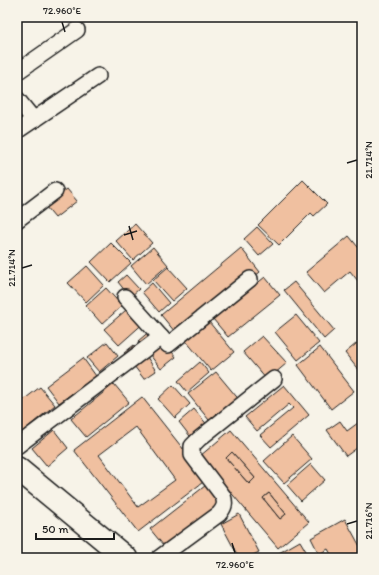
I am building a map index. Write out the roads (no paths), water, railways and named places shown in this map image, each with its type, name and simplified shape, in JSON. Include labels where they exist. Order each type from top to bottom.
[{"type":"highway","points":[[17,468],[126,558]]},
{"type":"street","points":[[17,72],[77,30]]},
{"type":"street","points":[[17,131],[98,76]]},
{"type":"street","points":[[17,99],[34,120]]},
{"type":"street","points":[[17,220],[55,190]]},
{"type":"street","points":[[125,297],[168,345],[250,279]]},
{"type":"street","points":[[17,446],[161,337]]},
{"type":"street","points":[[159,558],[219,514],[224,508],[225,501],[223,496],[192,456],[192,446],[274,379]]}]
